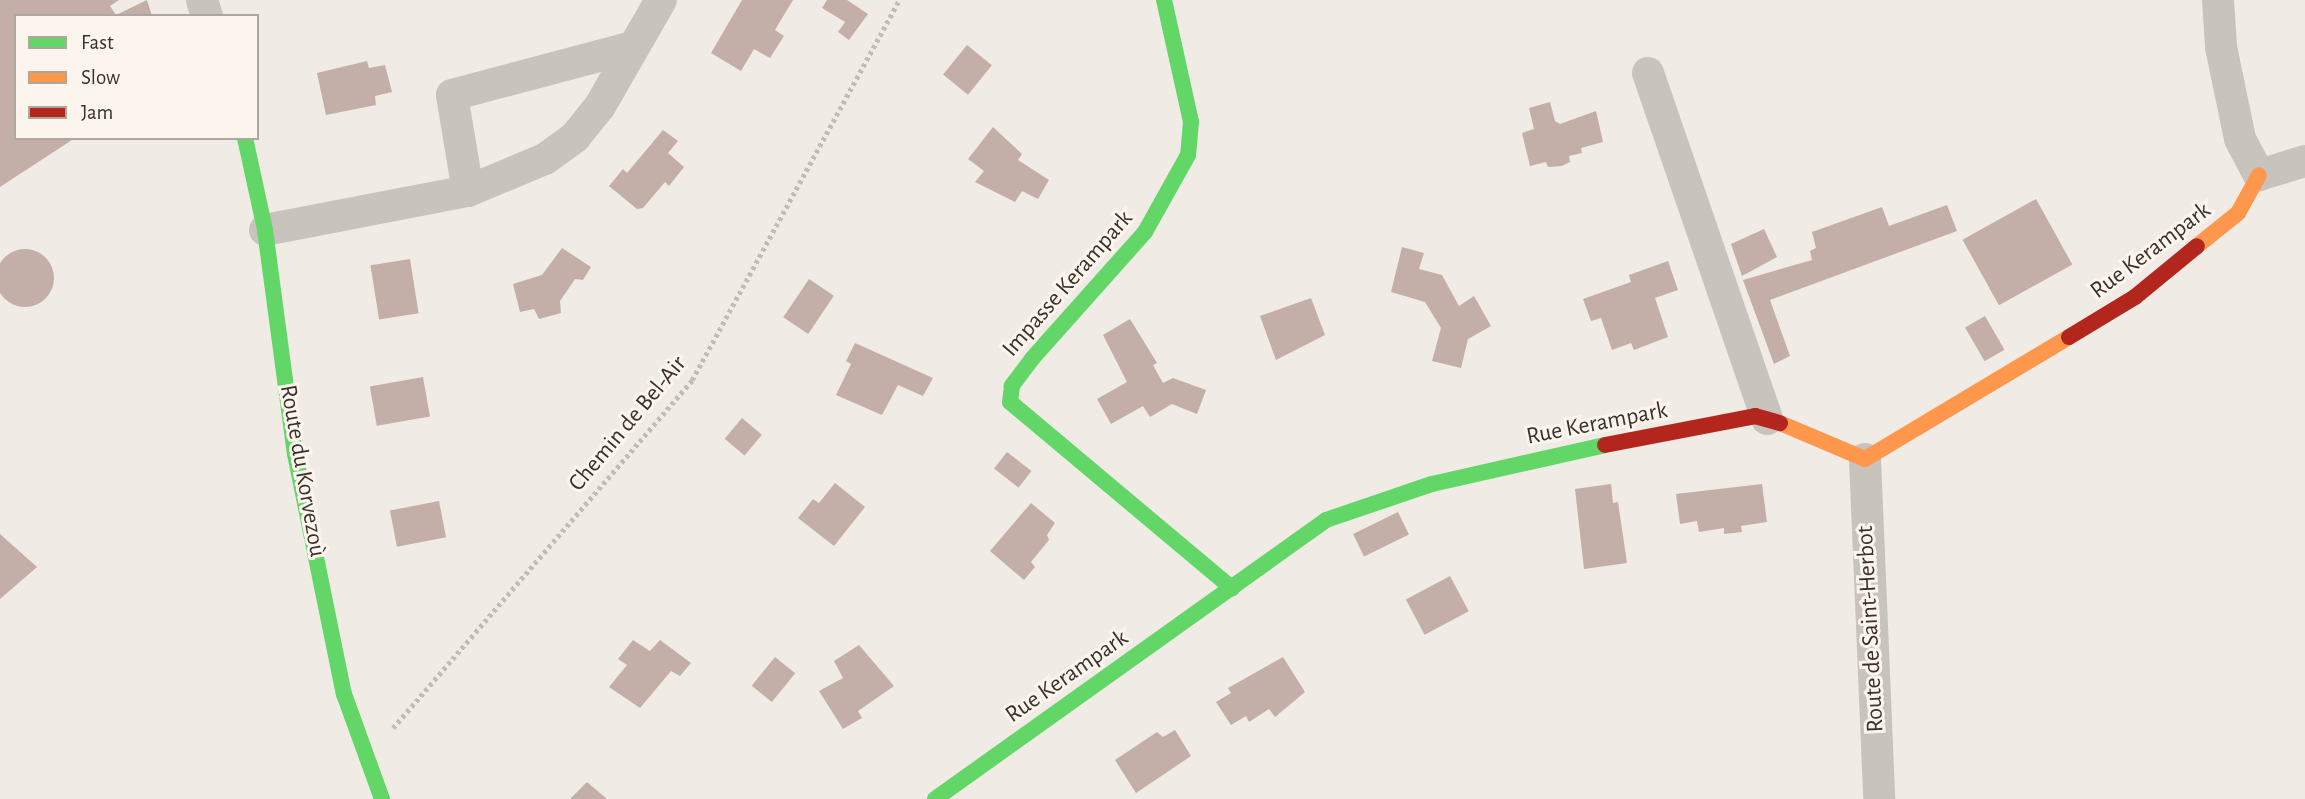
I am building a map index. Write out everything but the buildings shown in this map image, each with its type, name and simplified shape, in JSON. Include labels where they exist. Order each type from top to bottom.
[{"type":"street","points":[[265,230],[468,191],[508,178],[575,137],[600,106],[661,0]]},
{"type":"street","name":"Impasse Kerampark","points":[[1164,0],[1191,122],[1188,155],[1173,189],[1145,232],[1032,359],[1012,386],[1010,402],[1232,588]]},
{"type":"street","points":[[2218,0],[2221,47],[2239,139],[2259,175],[2305,161]]},
{"type":"street","points":[[468,191],[452,95],[634,47]]},
{"type":"street","points":[[1648,73],[1767,419]]},
{"type":"street","name":"Route du Korvezoù","points":[[244,140],[265,230],[295,454],[344,694],[370,759],[382,799]]},
{"type":"street","name":"Rue Kerampark","points":[[935,799],[1326,520],[1432,484],[1529,460],[1755,416],[1797,426],[1865,459],[2135,297],[2238,213],[2259,175]]},
{"type":"street","name":"Route de Saint-Herbot","points":[[1865,459],[1879,799]]},
{"type":"path","name":"Chemin de Bel-Air","points":[[370,759],[422,690],[692,380],[899,0]]},
{"type":"traffic: fast","points":[[1164,0],[1191,122],[1188,155],[1145,232],[1032,359],[1012,386],[1010,402],[1232,588]]},
{"type":"traffic: fast","points":[[245,140],[265,230],[295,454],[344,694],[382,799]]},
{"type":"traffic: fast","points":[[935,799],[1326,520],[1432,484],[1605,445]]},
{"type":"traffic: slow","points":[[2197,246],[2238,213],[2259,175]]},
{"type":"traffic: slow","points":[[1780,423],[1865,459],[2069,337]]},
{"type":"traffic: jam","points":[[2069,337],[2135,297],[2197,246]]},
{"type":"traffic: jam","points":[[1605,445],[1755,416],[1780,423]]}]
